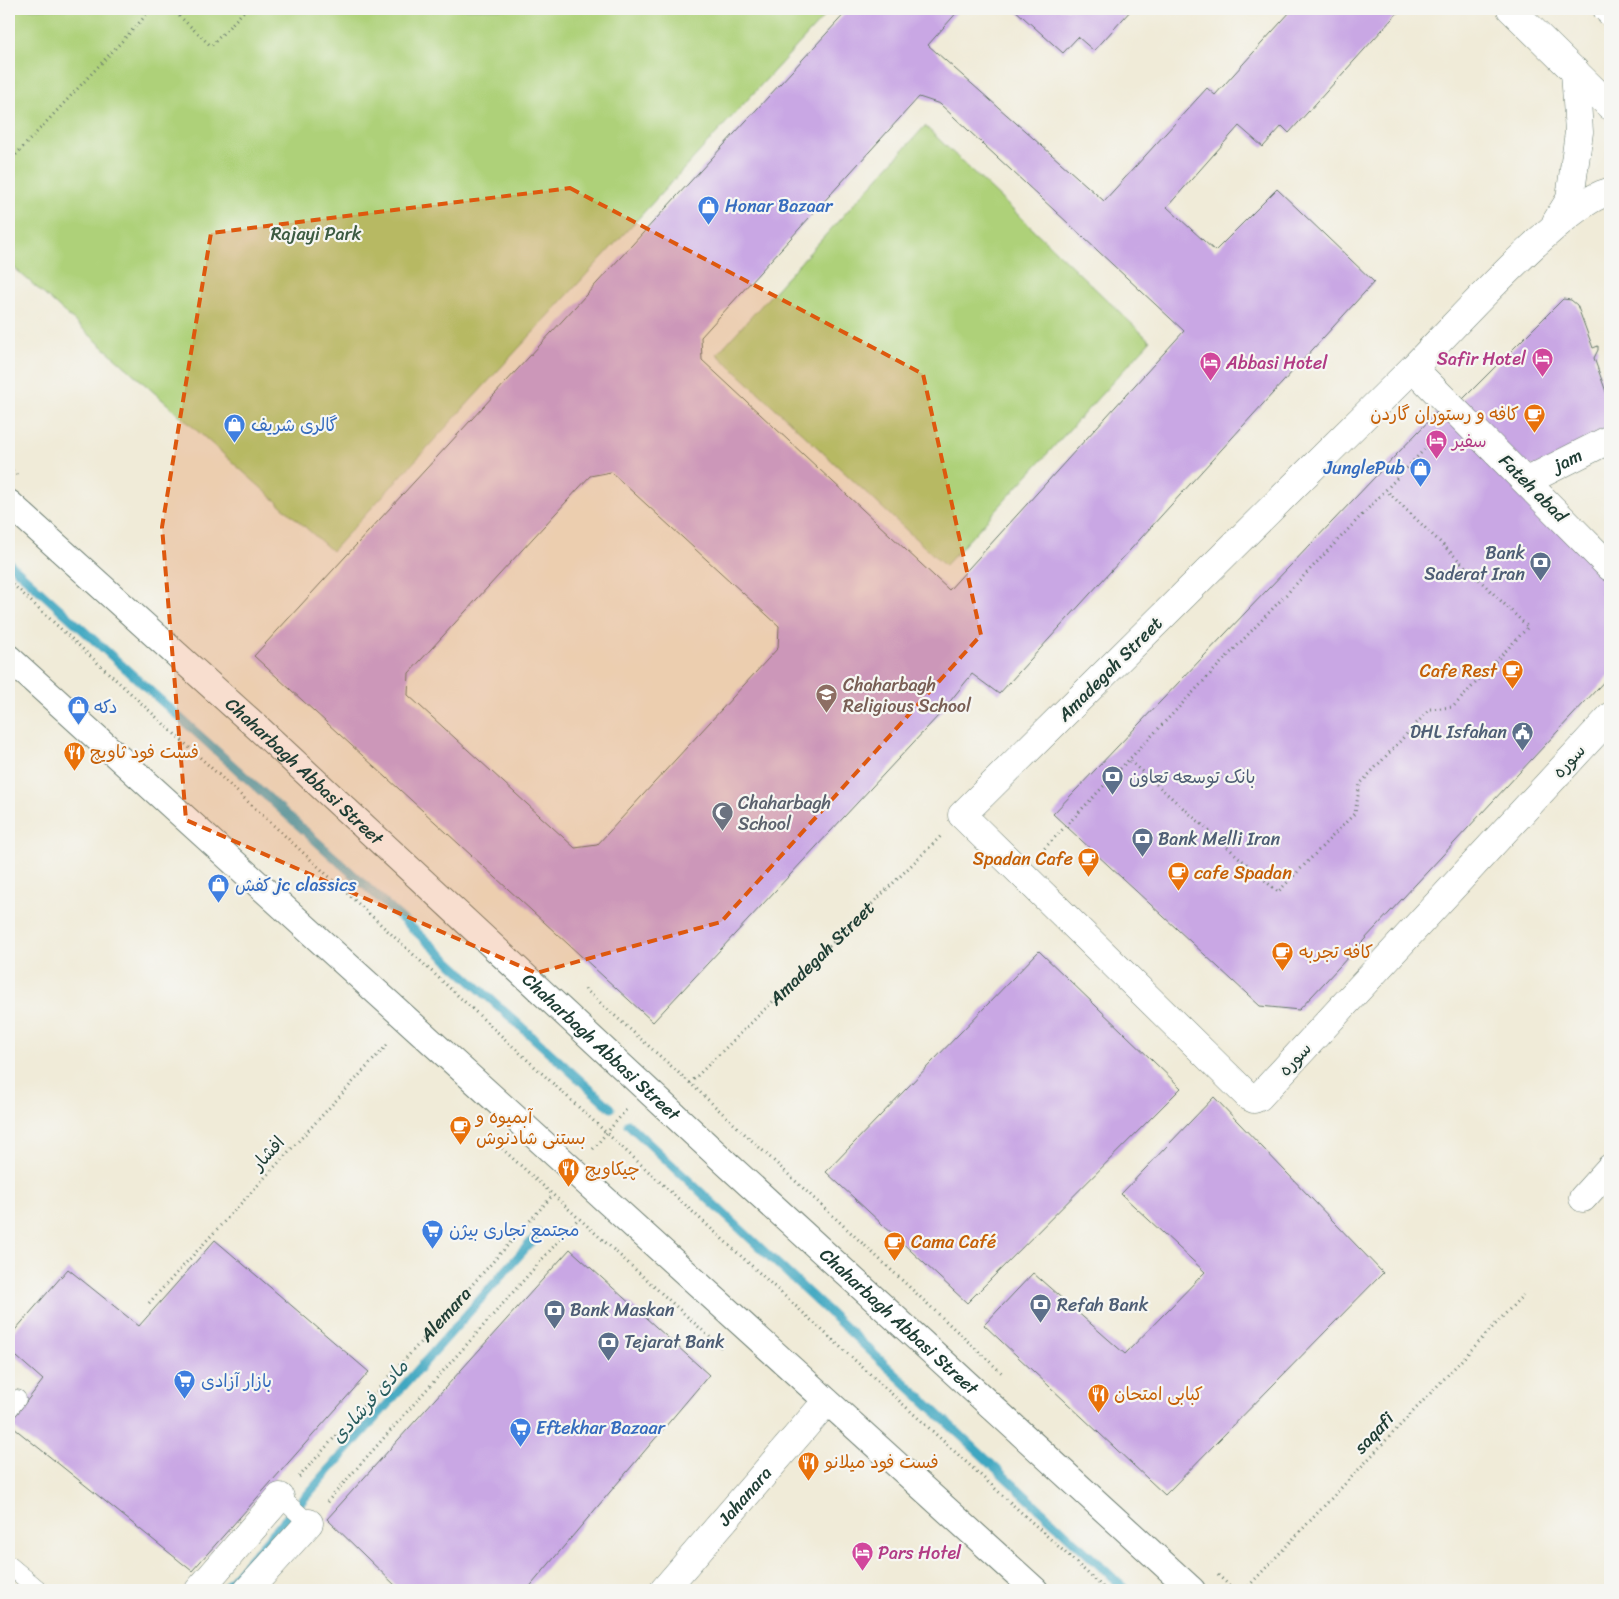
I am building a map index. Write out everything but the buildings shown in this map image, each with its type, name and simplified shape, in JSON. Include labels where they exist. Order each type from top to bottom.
[{"type":"street","points":[[1511,9],[1610,106]]},
{"type":"street","points":[[1607,9],[1610,12]]},
{"type":"street","name":"Amadegah Street","points":[[1551,229],[1570,199],[1579,132],[1575,71]]},
{"type":"street","name":"Amadegah Street","points":[[962,815],[1551,229],[1600,193],[1610,192]]},
{"type":"street","name":"Fateh abad","points":[[1413,368],[1610,566]]},
{"type":"street","name":"jam","points":[[1527,481],[1610,439]]},
{"type":"street","name":"Chaharbagh Abbasi Street","points":[[9,503],[257,727],[1192,1590]]},
{"type":"street","points":[[9,658],[1035,1590]]},
{"type":"street","name":"سوره","points":[[962,815],[1248,1096],[1254,1099],[1259,1097],[1280,1075],[1610,717]]},
{"type":"street","points":[[1583,1198],[1610,1168]]},
{"type":"street","name":"Jahanara","points":[[664,1590],[826,1402]]},
{"type":"street","points":[[199,1590],[280,1497]]},
{"type":"street","points":[[248,1590],[309,1523]]},
{"type":"lane","points":[[280,1497],[309,1523]]},
{"type":"lane","points":[[9,1566],[39,1590]]},
{"type":"path","points":[[9,162],[152,9]]},
{"type":"path","points":[[172,9],[211,46],[246,9]]},
{"type":"path","points":[[1021,872],[1451,422],[1457,412]]},
{"type":"path","points":[[1130,760],[1278,892],[1349,819],[1355,812],[1360,784],[1430,709],[1453,707],[1528,627],[1386,490]]},
{"type":"path","points":[[9,581],[1106,1590]]},
{"type":"path","name":"Amadegah Street","points":[[666,1106],[962,815]]},
{"type":"path","name":"افشار","points":[[149,1303],[408,1022]]},
{"type":"path","name":"Alemara","points":[[280,1497],[574,1172],[645,1086]]},
{"type":"path","name":"Alemara","points":[[309,1523],[600,1196]]},
{"type":"path","name":"saqafi","points":[[1245,1590],[1523,1295]]},
{"type":"highlighted area","points":[[570,188],[923,374],[981,635],[721,922],[536,973],[186,820],[162,527],[211,233]]},
{"type":"green space","name":"Rajayi Park","points":[[9,9],[831,9],[332,551],[9,263]]},
{"type":"green space","points":[[925,126],[1150,341],[945,566],[717,354]]},
{"type":"waterway","points":[[9,563],[611,1108]]},
{"type":"waterway","points":[[628,1124],[1126,1590]]},
{"type":"waterway","name":"مادی فرشادی","points":[[223,1590],[539,1233]]},
{"type":"place","name":"Honar Bazaar","points":[[709,225]]},
{"type":"place","name":"Safir Hotel","points":[[1542,378]]},
{"type":"place","name":"Abbasi Hotel","points":[[1210,382]]},
{"type":"place","name":"کافه و رستوران گاردن","points":[[1535,433]]},
{"type":"place","name":"گالری شریف","points":[[235,444]]},
{"type":"place","name":"سفیر","points":[[1436,460]]},
{"type":"place","name":"JunglePub","points":[[1421,487]]},
{"type":"place","name":"Bank Saderat Iran","points":[[1541,582]]},
{"type":"place","name":"Cafe Rest","points":[[1513,690]]},
{"type":"place","name":"Chaharbagh Religious School","points":[[827,714]]},
{"type":"place","name":"دکه","points":[[78,726]]},
{"type":"place","name":"DHL Isfahan","points":[[1523,751]]},
{"type":"place","name":"فست فود ثاویچ","points":[[74,771]]},
{"type":"place","name":"بانک توسعه تعاون","points":[[1113,796]]},
{"type":"place","name":"Chaharbagh School","points":[[722,832]]},
{"type":"place","name":"Bank Melli Iran","points":[[1142,858]]},
{"type":"place","name":"Spadan Cafe","points":[[1089,878]]},
{"type":"place","name":"cafe Spadan","points":[[1178,892]]},
{"type":"place","name":"کفش jc classics","points":[[219,904]]},
{"type":"place","name":"کافه تجربه","points":[[1283,971]]},
{"type":"place","name":"آبمیوه و بستنی شادنوش","points":[[460,1146]]},
{"type":"place","name":"چیکاویچ","points":[[569,1188]]},
{"type":"place","name":"مجتمع تجاری بیژن","points":[[433,1249]]},
{"type":"place","name":"Cama Café","points":[[895,1261]]},
{"type":"place","name":"Refah Bank","points":[[1041,1324]]},
{"type":"place","name":"Bank Maskan","points":[[554,1329]]},
{"type":"place","name":"Tejarat Bank","points":[[608,1361]]},
{"type":"place","name":"بازار آزادی","points":[[185,1400]]},
{"type":"place","name":"کبابی امتحان","points":[[1098,1413]]},
{"type":"place","name":"Eftekhar Bazaar","points":[[520,1447]]},
{"type":"place","name":"فست فود میلانو","points":[[809,1481]]},
{"type":"place","name":"Pars Hotel","points":[[862,1572]]}]
